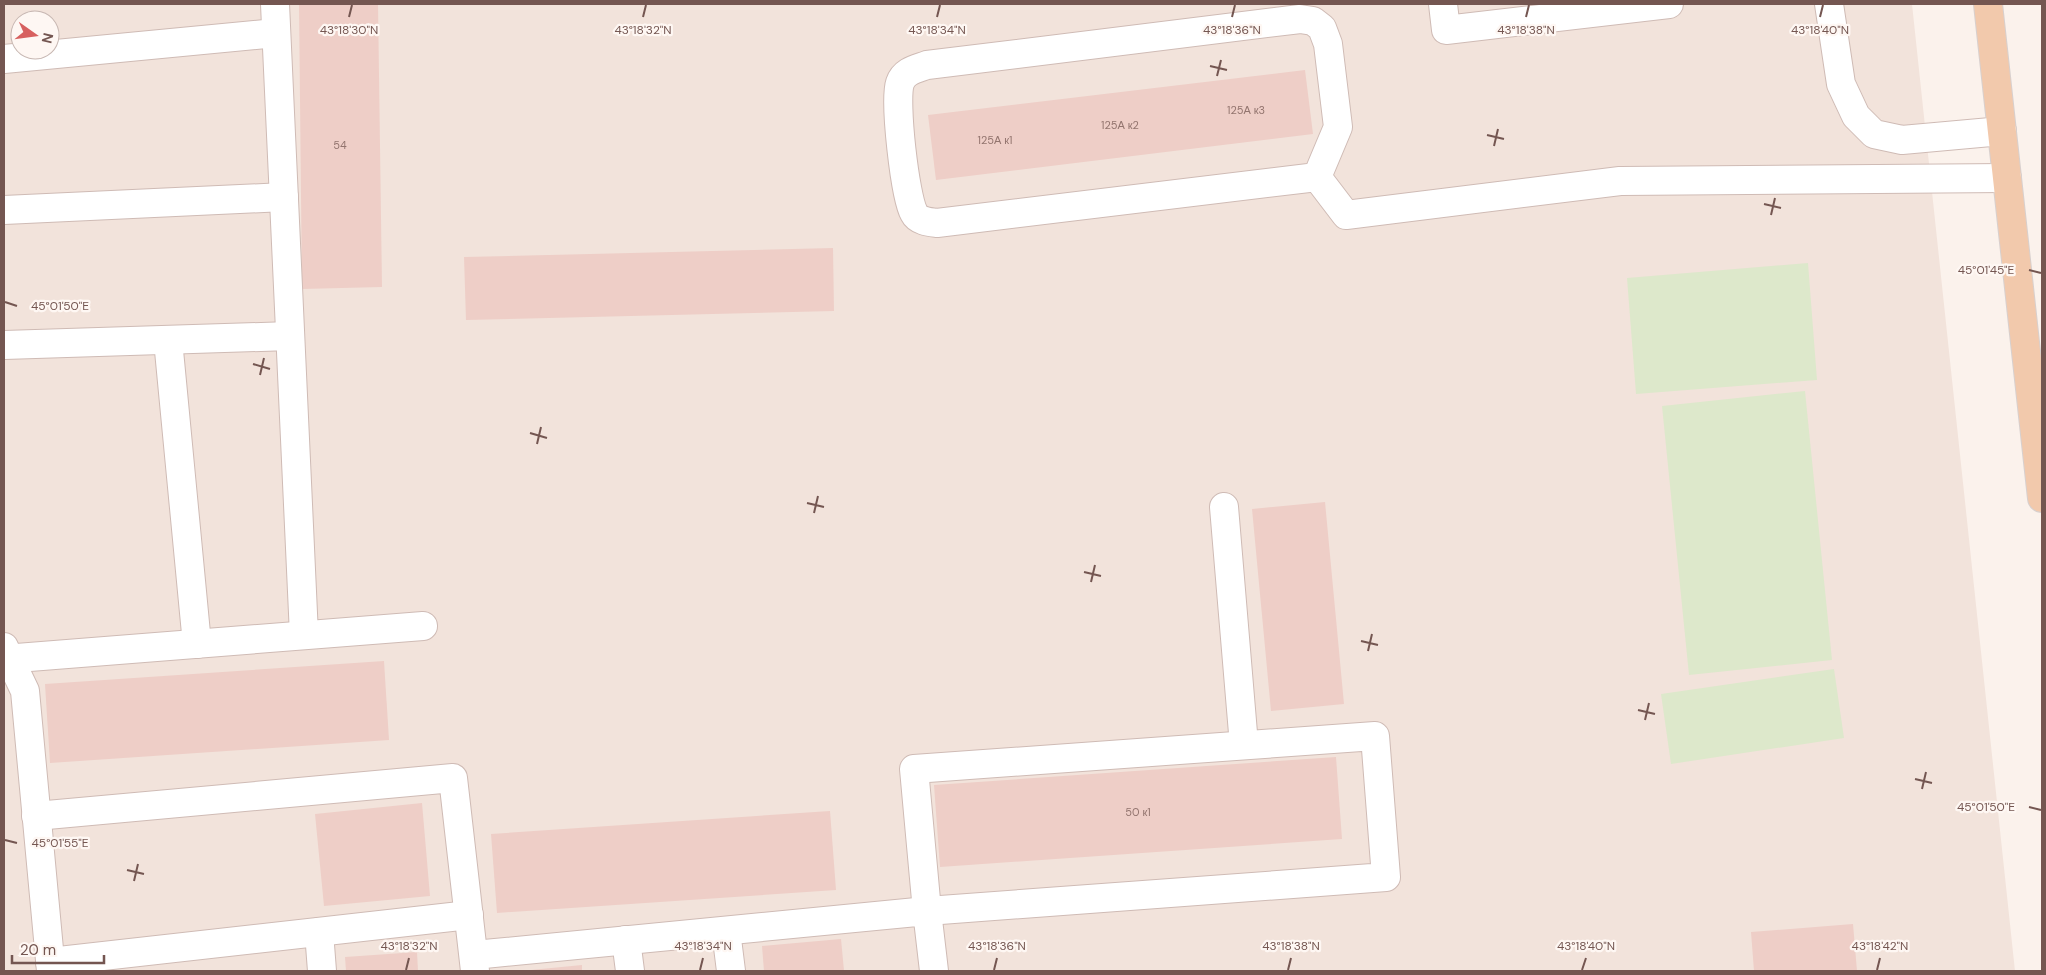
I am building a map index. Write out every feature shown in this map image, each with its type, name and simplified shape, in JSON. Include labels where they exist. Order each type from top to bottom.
[{"type":"main road","points":[[1988,4],[2042,498]]},
{"type":"lane","points":[[275,4],[304,635]]},
{"type":"lane","points":[[1443,4],[1446,30],[1669,4]]},
{"type":"lane","points":[[1829,4],[1841,84],[1856,116],[1874,134],[1902,140],[2002,131]]},
{"type":"lane","points":[[1300,20],[1313,21],[1322,28],[1328,44],[1338,127],[1317,177],[937,223],[925,222],[914,215],[909,199],[897,104],[900,82],[909,71],[927,65],[1300,20]]},
{"type":"lane","points":[[4,59],[276,33]]},
{"type":"lane","points":[[1317,177],[1346,215],[1620,181],[2007,178]]},
{"type":"lane","points":[[4,210],[284,197]]},
{"type":"lane","points":[[4,345],[290,336]]},
{"type":"lane","points":[[168,340],[197,644]]},
{"type":"lane","points":[[1224,507],[1244,746]]},
{"type":"lane","points":[[423,626],[197,644],[6,655],[25,691],[50,967],[171,960],[319,932],[469,915]]},
{"type":"lane","points":[[36,816],[453,778],[474,963],[626,940],[926,912],[1386,877],[1375,736],[914,769],[926,912],[934,971]]},
{"type":"lane","points":[[726,931],[732,971]]},
{"type":"lane","points":[[319,932],[322,971]]},
{"type":"lane","points":[[626,940],[630,971]]},
{"type":"shaded area","points":[[4,4],[1912,4],[2015,971],[4,971]]},
{"type":"green space","points":[[1808,263],[1817,380],[1636,394],[1627,278]]},
{"type":"green space","points":[[1805,391],[1832,660],[1689,675],[1662,406]]},
{"type":"green space","points":[[1834,669],[1844,738],[1671,764],[1661,694]]},
{"type":"building","points":[[299,4],[378,4],[382,287],[302,289]]},
{"type":"building","points":[[1305,70],[1313,134],[936,180],[928,115]]},
{"type":"building","points":[[833,248],[834,311],[466,320],[464,257]]},
{"type":"building","points":[[1325,502],[1344,704],[1271,711],[1252,509]]},
{"type":"building","points":[[384,661],[389,740],[50,763],[45,684]]},
{"type":"building","points":[[1336,757],[1342,839],[940,867],[934,785]]},
{"type":"building","points":[[422,803],[430,896],[324,906],[315,814]]},
{"type":"building","points":[[830,811],[836,890],[497,913],[491,834]]},
{"type":"building","points":[[1853,924],[1857,971],[1754,971],[1751,932]]},
{"type":"building","points":[[841,939],[844,971],[764,971],[762,946]]},
{"type":"building","points":[[417,952],[418,971],[346,971],[345,957]]},
{"type":"building","points":[[582,965],[582,971],[531,971],[531,970]]}]
